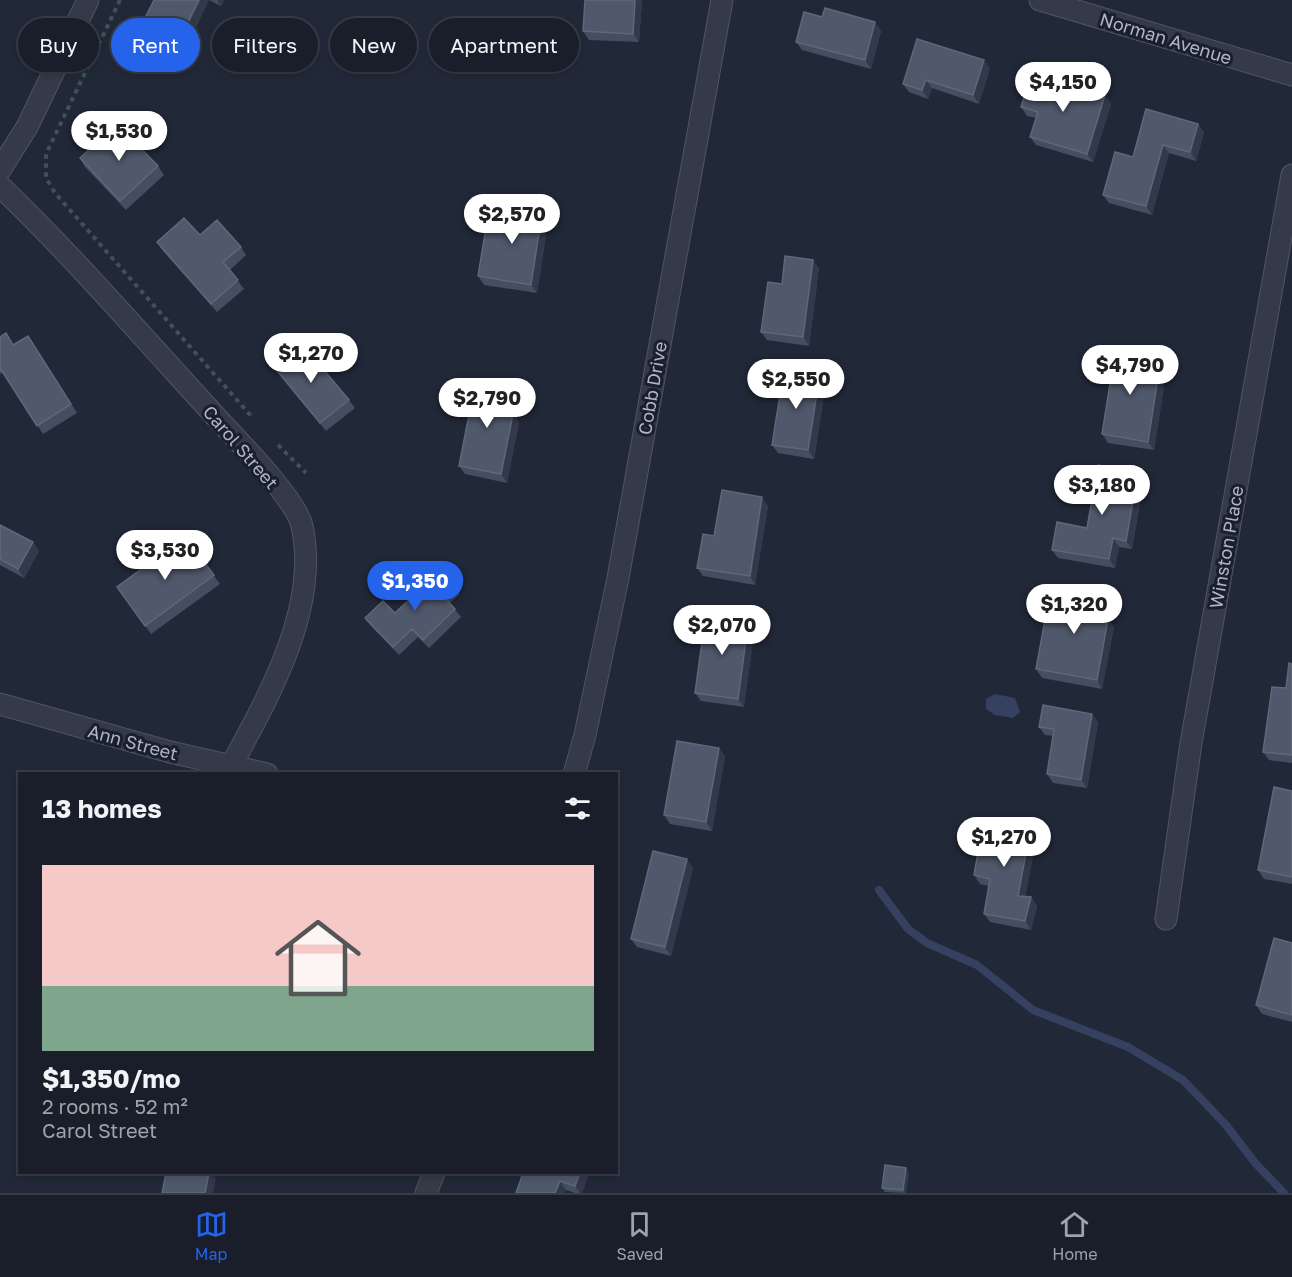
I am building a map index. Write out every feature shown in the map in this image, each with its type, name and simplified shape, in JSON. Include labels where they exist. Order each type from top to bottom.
[{"type":"street","points":[[0,170],[27,127],[88,0]]},
{"type":"street","name":"Cobb Drive","points":[[575,772],[585,735],[618,578],[722,0]]},
{"type":"street","name":"Norman Avenue","points":[[1040,0],[1292,75]]},
{"type":"street","name":"Winston Place","points":[[1166,919],[1191,743],[1292,175]]},
{"type":"street","name":"Carol Street","points":[[0,186],[42,227],[237,440],[293,507],[302,525],[304,563],[296,620],[274,685],[231,766]]},
{"type":"street","name":"Ann Street","points":[[0,704],[170,752],[258,772]]},
{"type":"street","points":[[426,1193],[434,1174]]},
{"type":"path","points":[[120,0],[45,154],[45,178],[55,193],[258,425]]},
{"type":"path","points":[[274,441],[306,473]]},
{"type":"water","points":[[995,694],[1015,698],[1020,712],[1013,718],[995,715],[986,709],[986,699]]},
{"type":"building","points":[[154,0],[199,0],[190,18],[145,18]]},
{"type":"building","points":[[585,0],[635,0],[633,34],[583,31]]},
{"type":"building","points":[[825,8],[875,22],[865,60],[796,42],[804,12],[822,17]]},
{"type":"building","points":[[917,39],[984,60],[973,95],[926,80],[922,90],[903,84]]},
{"type":"building","points":[[1031,73],[1105,95],[1087,154],[1030,137],[1038,112],[1021,107]]},
{"type":"building","points":[[1146,109],[1198,124],[1190,152],[1163,145],[1146,206],[1103,195],[1115,152],[1133,157]]},
{"type":"building","points":[[117,124],[158,166],[120,201],[80,158]]},
{"type":"building","points":[[524,197],[544,200],[531,285],[478,276],[488,215],[520,220]]},
{"type":"building","points":[[184,218],[200,235],[217,220],[241,247],[223,262],[238,280],[211,304],[157,242]]},
{"type":"building","points":[[785,256],[813,260],[803,337],[761,332],[768,282],[782,284]]},
{"type":"building","points":[[6,333],[13,345],[28,336],[71,404],[37,426],[0,368],[0,337]]},
{"type":"building","points":[[302,344],[349,400],[320,423],[274,367]]},
{"type":"building","points":[[1116,346],[1150,351],[1147,375],[1158,377],[1148,442],[1102,434]]},
{"type":"building","points":[[784,369],[820,374],[808,450],[772,445]]},
{"type":"building","points":[[476,379],[507,386],[502,412],[513,414],[501,474],[459,466]]},
{"type":"building","points":[[1098,465],[1138,472],[1126,541],[1113,538],[1109,559],[1052,550],[1057,522],[1087,528]]},
{"type":"building","points":[[722,490],[762,497],[750,576],[697,568],[703,534],[714,536]]},
{"type":"building","points":[[0,525],[33,542],[18,569],[0,559]]},
{"type":"building","points":[[185,537],[214,575],[145,626],[117,587]]},
{"type":"building","points":[[439,571],[454,586],[443,596],[455,609],[423,640],[412,629],[393,647],[365,618],[383,601],[395,613]]},
{"type":"building","points":[[1077,585],[1103,589],[1098,617],[1108,619],[1097,680],[1036,669],[1049,598],[1074,603]]},
{"type":"building","points":[[706,612],[749,618],[738,699],[695,693]]},
{"type":"building","points":[[1289,663],[1292,664],[1292,755],[1263,752],[1272,687],[1286,688]]},
{"type":"building","points":[[1043,705],[1092,714],[1081,780],[1047,774],[1054,729],[1039,727]]},
{"type":"building","points":[[677,741],[719,748],[706,822],[664,815]]},
{"type":"building","points":[[1274,787],[1292,791],[1292,877],[1258,870]]},
{"type":"building","points":[[1001,819],[1031,826],[1018,896],[1031,897],[1025,921],[984,914],[990,879],[974,875],[983,824],[998,828]]},
{"type":"building","points":[[653,851],[687,859],[665,947],[631,939]]},
{"type":"building","points":[[1274,938],[1292,943],[1292,1015],[1256,1005]]},
{"type":"building","points":[[885,1165],[906,1168],[903,1190],[882,1188]]},
{"type":"building","points":[[166,1174],[209,1174],[205,1193],[162,1193]]},
{"type":"building","points":[[523,1174],[580,1174],[575,1186],[560,1181],[555,1193],[516,1193]]},
{"type":"waterway","points":[[879,890],[908,929],[927,943],[977,965],[1033,1010],[1128,1047],[1183,1080],[1226,1125],[1256,1164],[1284,1193]]}]
